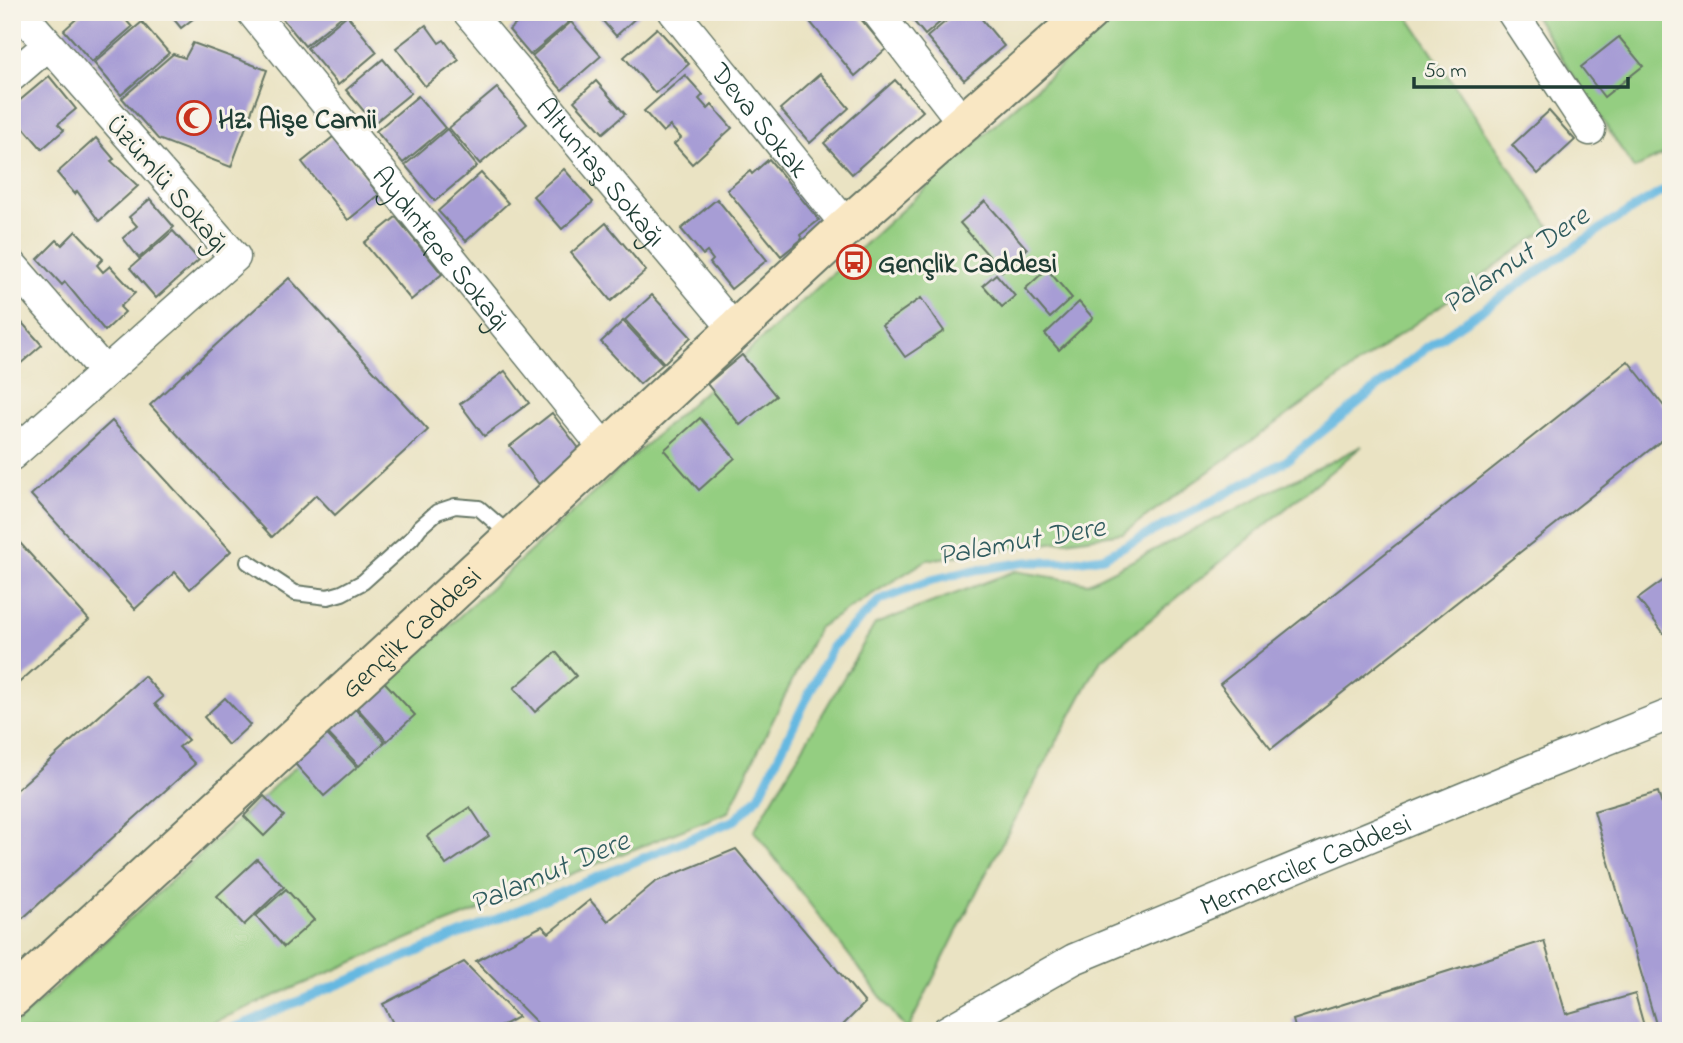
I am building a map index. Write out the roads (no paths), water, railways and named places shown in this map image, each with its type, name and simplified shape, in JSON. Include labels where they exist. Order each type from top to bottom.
[{"type":"main road","name":"Gençlik Caddesi","points":[[12,998],[847,226],[1089,12]]},
{"type":"street","name":"Üzümlü Sokağı","points":[[12,455],[235,257],[20,12]]},
{"type":"street","name":"Aydıntepe Sokağı","points":[[253,12],[606,450]]},
{"type":"street","name":"Altuntaş Sokağı","points":[[468,12],[735,330]]},
{"type":"street","name":"Deva Sokak","points":[[674,12],[847,226]]},
{"type":"street","points":[[877,12],[963,123]]},
{"type":"street","points":[[1512,12],[1590,130]]},
{"type":"street","points":[[12,76],[48,45]]},
{"type":"street","points":[[12,265],[105,372]]},
{"type":"street","name":"Mermerciler Caddesi","points":[[950,1030],[1074,959],[1671,714]]},
{"type":"lane","points":[[248,562],[295,593],[328,597],[363,582],[437,512],[455,506],[479,508],[512,537]]},
{"type":"waterway","name":"Palamut Dere","points":[[227,1031],[735,820],[759,796],[832,647],[880,600],[932,580],[975,570],[1027,562],[1067,562],[1103,557],[1199,508],[1286,461],[1426,348],[1608,224],[1671,186]]},
{"type":"place","name":"Hz. Aişe Camii","points":[[194,118]]},
{"type":"place","name":"Gençlik Caddesi","points":[[854,262]]}]
